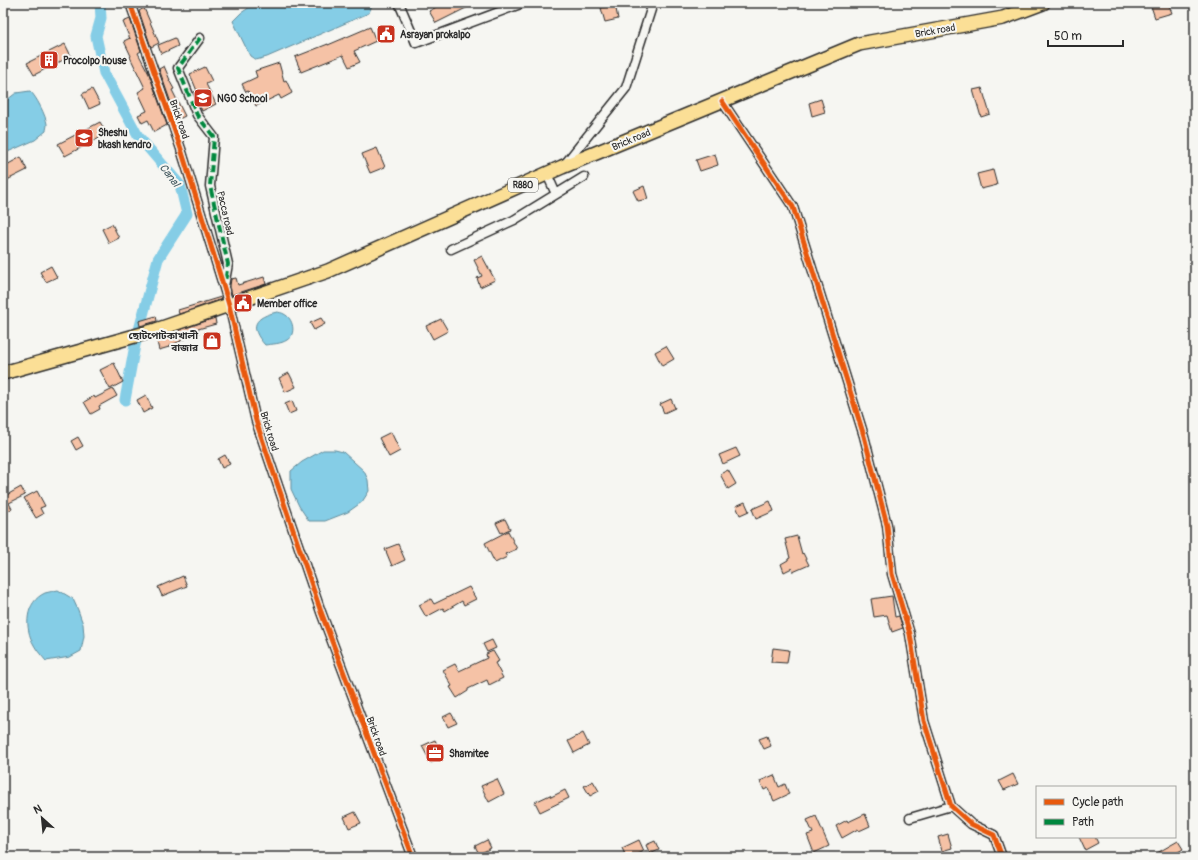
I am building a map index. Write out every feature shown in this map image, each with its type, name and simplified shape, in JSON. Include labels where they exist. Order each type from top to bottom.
[{"type":"main road","name":"Brick road","points":[[3,373],[156,330],[328,272],[562,167],[859,44],[1003,18],[1042,3]]},
{"type":"street","name":"Brick road","points":[[130,3],[181,149],[224,288],[256,421],[321,612],[413,857]]},
{"type":"street","points":[[399,3],[416,43],[523,3]]},
{"type":"street","points":[[562,167],[626,88],[653,3]]},
{"type":"street","name":"Pacca road","points":[[200,38],[178,68],[197,115],[214,137],[210,186],[228,264],[224,288]]},
{"type":"street","points":[[722,101],[793,206],[864,436],[887,525],[892,574],[910,634],[924,721],[952,806],[971,824],[994,835],[1002,857]]},
{"type":"street","points":[[547,174],[556,194]]},
{"type":"street","points":[[451,249],[514,220],[584,177]]},
{"type":"street","points":[[910,818],[952,806]]},
{"type":"water","points":[[256,3],[371,3],[372,5],[369,13],[267,57],[256,60],[250,56],[233,21],[241,13]]},
{"type":"water","points":[[30,91],[38,102],[45,116],[47,124],[46,131],[35,140],[3,154],[3,103],[16,93]]},
{"type":"water","points":[[277,312],[287,316],[290,319],[293,326],[292,334],[285,341],[265,345],[257,333],[256,323],[263,317]]},
{"type":"water","points":[[323,450],[343,452],[364,471],[368,480],[369,491],[362,502],[348,512],[325,521],[309,521],[299,506],[291,489],[291,471],[302,462]]},
{"type":"water","points":[[58,590],[73,599],[83,624],[84,636],[81,651],[70,657],[46,661],[31,638],[28,616],[33,603],[38,597],[45,593]]},
{"type":"building","points":[[444,3],[476,3],[436,23],[429,11]]},
{"type":"building","points":[[1160,3],[1168,3],[1172,13],[1155,18],[1151,6]]},
{"type":"building","points":[[615,4],[618,19],[605,22],[601,8]]},
{"type":"building","points":[[144,8],[159,43],[151,47],[139,11]]},
{"type":"building","points":[[130,19],[141,51],[138,53],[149,74],[167,125],[154,132],[148,120],[142,123],[138,115],[147,111],[138,92],[145,88],[124,41],[130,38],[123,22]]},
{"type":"building","points":[[370,27],[376,41],[354,51],[360,62],[349,67],[343,55],[301,72],[295,57]]},
{"type":"building","points":[[175,38],[178,46],[161,54],[158,45]]},
{"type":"building","name":"Procolpo house","points":[[65,44],[71,56],[34,75],[27,63]]},
{"type":"building","points":[[279,63],[284,81],[286,80],[292,93],[281,99],[279,95],[256,106],[248,91],[246,92],[242,84],[257,77],[255,71]]},
{"type":"building","points":[[164,66],[174,89],[172,90],[185,116],[177,120],[159,69]]},
{"type":"building","points":[[205,67],[212,81],[206,84],[216,104],[202,111],[194,92],[197,91],[190,74]]},
{"type":"building","points":[[982,88],[990,114],[981,117],[973,90]]},
{"type":"building","name":"Procolpo house","points":[[92,89],[100,104],[89,109],[82,94]]},
{"type":"building","points":[[821,99],[825,112],[812,116],[809,103]]},
{"type":"building","points":[[100,122],[107,134],[65,156],[58,144]]},
{"type":"building","points":[[377,148],[385,167],[370,173],[362,154]]},
{"type":"building","points":[[715,154],[718,165],[700,171],[696,160]]},
{"type":"building","points":[[21,157],[27,170],[3,182],[3,167]]},
{"type":"building","points":[[993,170],[997,185],[981,189],[977,174]]},
{"type":"building","points":[[644,186],[648,199],[638,201],[633,191]]},
{"type":"building","points":[[112,224],[119,238],[109,243],[102,229]]},
{"type":"building","points":[[482,256],[495,280],[480,287],[477,278],[482,276],[474,260]]},
{"type":"building","points":[[51,266],[57,277],[46,282],[40,272]]},
{"type":"building","points":[[264,277],[266,284],[232,295],[230,286],[231,279],[236,278],[238,285]]},
{"type":"building","points":[[221,297],[222,299],[179,314],[178,310]]},
{"type":"building","points":[[156,316],[157,321],[140,326],[139,321]]},
{"type":"building","points":[[215,318],[216,324],[198,329],[199,334],[159,350],[156,338]]},
{"type":"building","points":[[321,318],[325,324],[314,330],[310,323]]},
{"type":"building","points":[[441,319],[448,331],[433,339],[426,326]]},
{"type":"building","points":[[666,346],[674,359],[662,366],[655,352]]},
{"type":"building","points":[[114,363],[123,382],[110,389],[100,370]]},
{"type":"building","points":[[289,373],[296,387],[285,392],[279,378]]},
{"type":"building","points":[[113,389],[117,396],[99,406],[100,409],[91,414],[84,402],[94,396],[95,398]]},
{"type":"building","points":[[146,395],[152,408],[143,413],[137,400]]},
{"type":"building","points":[[671,399],[675,408],[664,413],[660,404]]},
{"type":"building","points":[[292,401],[296,411],[289,414],[285,404]]},
{"type":"building","points":[[391,432],[400,451],[389,457],[379,438]]},
{"type":"building","points":[[78,437],[83,446],[76,450],[71,441]]},
{"type":"building","points":[[736,448],[740,456],[723,464],[719,455]]},
{"type":"building","points":[[225,455],[230,464],[222,468],[218,459]]},
{"type":"building","points":[[728,470],[736,484],[728,489],[720,474]]},
{"type":"building","points":[[21,487],[25,495],[9,503],[12,509],[3,513],[3,491],[5,496]]},
{"type":"building","points":[[37,491],[45,506],[40,508],[43,514],[36,518],[24,498]]},
{"type":"building","points":[[770,501],[774,511],[756,519],[752,509]]},
{"type":"building","points":[[745,502],[749,511],[740,515],[736,506]]},
{"type":"building","points":[[505,519],[510,529],[501,533],[496,523]]},
{"type":"building","points":[[508,531],[517,549],[505,554],[507,557],[495,563],[485,543]]},
{"type":"building","points":[[797,536],[802,554],[803,553],[809,565],[793,572],[792,568],[784,572],[781,564],[790,558],[785,539]]},
{"type":"building","points":[[398,544],[405,560],[392,566],[385,549]]},
{"type":"building","points":[[183,576],[187,586],[162,596],[158,587]]},
{"type":"building","points":[[469,587],[476,599],[464,605],[462,601],[445,611],[443,608],[426,617],[419,605],[431,599],[434,604]]},
{"type":"building","points":[[892,596],[895,617],[899,616],[903,628],[892,632],[887,615],[874,617],[871,599]]},
{"type":"building","points":[[492,640],[496,648],[487,652],[483,644]]},
{"type":"building","points":[[773,648],[789,650],[787,663],[771,662]]},
{"type":"building","points":[[493,651],[499,661],[495,663],[503,678],[489,685],[487,680],[468,689],[468,691],[457,698],[450,687],[452,686],[443,670],[455,664],[459,671],[487,658],[486,654]]},
{"type":"building","points":[[451,713],[457,723],[448,727],[443,717]]},
{"type":"building","points":[[583,733],[589,745],[574,753],[568,741]]},
{"type":"building","points":[[767,736],[771,746],[764,749],[759,739]]},
{"type":"building","points":[[435,740],[443,757],[431,763],[422,746]]},
{"type":"building","points":[[1013,774],[1018,784],[1004,790],[999,781]]},
{"type":"building","points":[[774,775],[779,787],[785,784],[789,794],[774,801],[768,788],[764,790],[760,781]]},
{"type":"building","points":[[497,779],[504,794],[489,802],[481,786]]},
{"type":"building","points":[[593,781],[599,791],[590,796],[584,786]]},
{"type":"building","points":[[565,790],[569,798],[540,812],[535,802],[550,795],[551,797]]},
{"type":"building","points":[[355,812],[361,823],[349,828],[344,817]]},
{"type":"building","points":[[865,814],[870,826],[859,831],[858,829],[842,838],[836,826],[847,820],[848,822]]},
{"type":"building","points":[[816,816],[829,846],[814,853],[807,835],[813,833],[807,820]]},
{"type":"building","points":[[948,834],[952,848],[942,851],[938,837]]},
{"type":"building","points":[[1079,838],[1096,838],[1098,843],[1085,850]]},
{"type":"building","points":[[487,840],[491,848],[479,854],[475,846]]},
{"type":"building","points":[[639,840],[644,851],[632,857],[626,857],[622,848]]},
{"type":"building","points":[[655,841],[659,850],[650,854],[646,845]]},
{"type":"building","points":[[1178,841],[1183,849],[1170,857],[1150,857]]},
{"type":"waterway","name":"Canal","points":[[100,3],[101,18],[96,36],[104,73],[138,136],[180,185],[187,214],[158,259],[135,345],[125,400]]},
{"type":"marked path","points":[[200,38],[178,68],[197,115],[214,137],[210,186],[228,264],[225,282]]},
{"type":"cycle path","points":[[130,3],[181,149],[224,288],[256,421],[321,612],[413,857]]},
{"type":"cycle path","points":[[722,101],[793,207],[864,436],[887,525],[892,574],[910,634],[924,721],[951,806],[971,824],[994,835],[1002,857]]},
{"type":"place","name":"Asrayan prokalpo","points":[[386,34]]},
{"type":"place","name":"Procolpo house","points":[[49,60]]},
{"type":"place","name":"NGO School","points":[[203,98]]},
{"type":"place","name":"Sheshu bkash kendro","points":[[84,138]]},
{"type":"place","name":"Member office","points":[[243,303]]},
{"type":"place","name":"ছোটপোটকাখালী বাজার","points":[[212,341]]},
{"type":"place","name":"Shamitee","points":[[435,753]]}]
